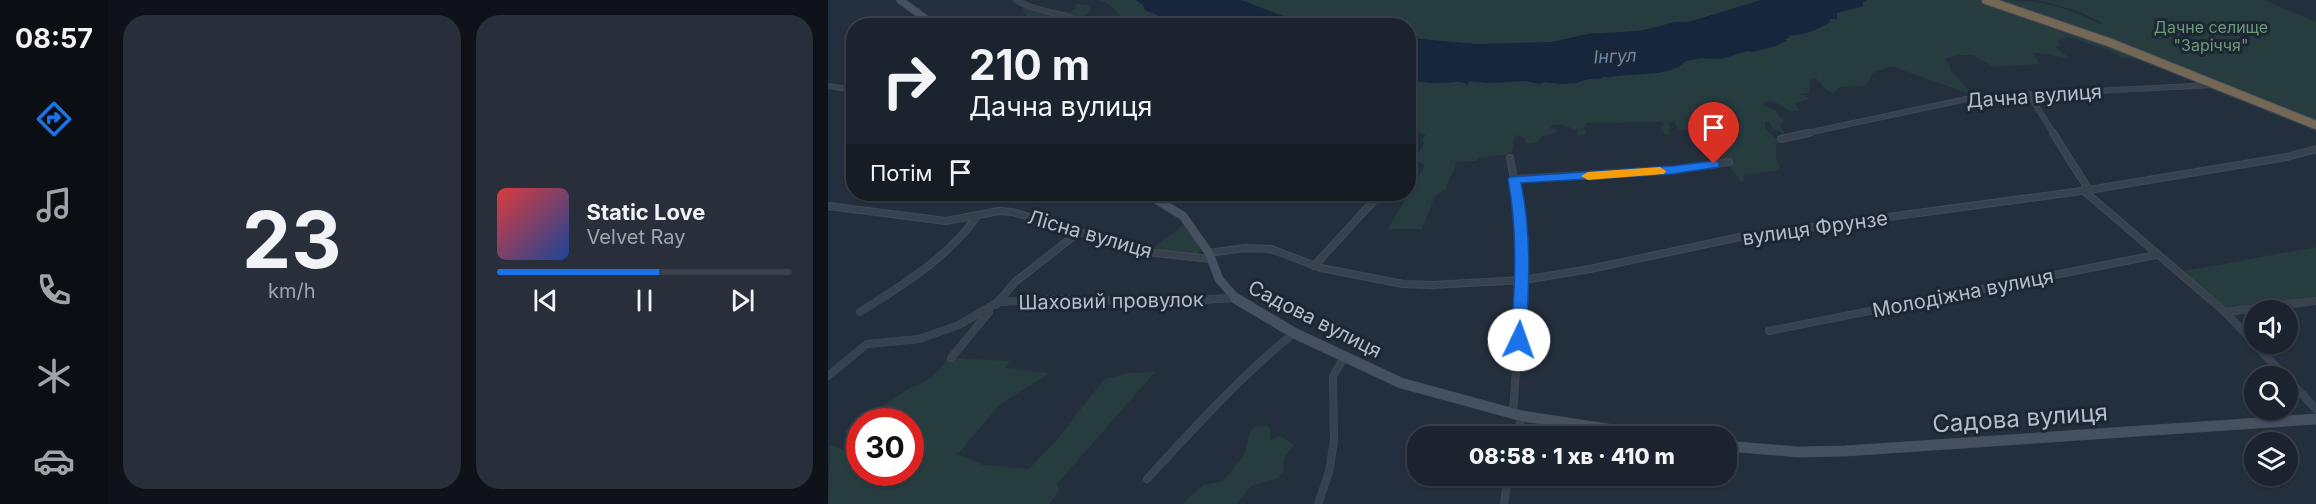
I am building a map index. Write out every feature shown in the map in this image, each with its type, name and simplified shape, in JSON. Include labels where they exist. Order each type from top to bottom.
[{"type":"highway","points":[[1986,0],[2076,29],[2316,125]]},
{"type":"street","points":[[900,0],[925,18]]},
{"type":"street","points":[[1016,0],[1033,10],[1072,15],[1077,18]]},
{"type":"street","name":"Дачна вулиця","points":[[1781,139],[1976,97],[2220,85]]},
{"type":"street","points":[[828,86],[846,89]]},
{"type":"street","points":[[2030,96],[2086,190],[2156,255],[2225,312],[2275,366]]},
{"type":"street","name":"вулиця Фрунзе","points":[[1210,256],[1245,248],[1271,249],[1314,266],[1403,284],[1433,285],[1523,280],[1590,269],[1740,237],[2086,190],[2287,157],[2316,149]]},
{"type":"street","points":[[1510,158],[1521,214],[1523,280],[1517,426]]},
{"type":"street","points":[[1514,179],[1672,170],[1729,162]]},
{"type":"street","name":"Садова вулиця","points":[[1158,201],[1183,216],[1210,256],[1219,279],[1234,298],[1294,333],[1401,383],[1518,414],[1592,426]]},
{"type":"street","points":[[1314,266],[1374,201]]},
{"type":"street","name":"Лісна вулиця","points":[[828,206],[937,221],[999,211],[1012,212],[1146,252],[1210,256]]},
{"type":"street","points":[[860,312],[899,288],[952,245],[971,226],[977,216]]},
{"type":"street","points":[[951,358],[1015,282],[1079,232]]},
{"type":"street","name":"Молодіжна вулиця","points":[[1769,331],[2156,255]]},
{"type":"street","name":"Шаховий провулок","points":[[828,376],[867,344],[919,339],[959,325],[998,302],[1054,299],[1170,302],[1234,298]]},
{"type":"street","points":[[2225,312],[2316,301]]},
{"type":"street","points":[[1147,479],[1243,378],[1294,333]]},
{"type":"street","points":[[1318,504],[1333,461],[1336,418],[1333,376],[1345,356]]},
{"type":"street","points":[[2298,390],[2316,409]]},
{"type":"street","name":"Садова вулиця","points":[[1737,447],[1788,451],[1845,451],[2316,419]]},
{"type":"street","points":[[1504,504],[1507,486]]},
{"type":"green space","points":[[1099,0],[1137,0],[1163,18],[1122,18],[1110,5]]},
{"type":"green space","points":[[1241,0],[1761,0],[1702,18],[1657,28],[1587,34],[1551,42],[1497,44],[1416,39],[1416,18],[1295,18]]},
{"type":"green space","points":[[1867,0],[1980,0],[2147,59],[2122,58],[2110,51],[2069,37],[2058,41],[2061,45],[2055,47],[2069,58],[2032,53],[2040,64],[1994,67],[1972,55],[1959,55],[1944,59],[1950,65],[1950,70],[1972,93],[1891,66],[1871,74],[1871,78],[1864,86],[1839,87],[1834,93],[1826,90],[1816,78],[1810,79],[1810,92],[1797,95],[1804,95],[1810,99],[1795,103],[1799,110],[1791,112],[1775,103],[1764,102],[1764,106],[1775,110],[1783,121],[1780,125],[1785,134],[1772,128],[1769,121],[1765,122],[1765,128],[1779,142],[1776,144],[1776,158],[1780,168],[1775,171],[1743,175],[1744,181],[1741,182],[1729,165],[1717,166],[1714,153],[1705,150],[1708,146],[1705,134],[1678,129],[1674,121],[1670,122],[1669,136],[1665,135],[1661,128],[1664,126],[1663,122],[1587,123],[1584,127],[1586,133],[1580,136],[1576,135],[1578,130],[1564,125],[1553,125],[1549,127],[1556,129],[1556,132],[1542,137],[1536,143],[1527,144],[1525,139],[1518,135],[1514,138],[1512,152],[1505,155],[1479,158],[1476,161],[1456,162],[1446,189],[1435,196],[1422,229],[1388,229],[1404,201],[1416,201],[1416,181],[1425,165],[1416,160],[1424,143],[1422,140],[1426,135],[1416,132],[1416,80],[1442,83],[1458,80],[1467,84],[1471,81],[1491,83],[1527,81],[1561,84],[1603,77],[1670,71],[1686,61],[1701,58],[1721,59],[1747,51],[1767,49],[1787,41],[1785,39],[1788,35],[1799,35],[1818,29],[1830,19],[1837,19],[1837,13],[1863,6],[1863,2]]},
{"type":"green space","name":"Дачне селище \"Заріччя\"","points":[[1992,0],[2048,4],[2061,7],[2101,25],[2103,23],[2078,11],[2038,0],[2264,0],[2316,22],[2316,124]]},
{"type":"green space","points":[[1075,5],[1089,5],[1091,11],[1083,17],[1070,15],[1072,18],[1050,18],[1052,17],[1026,16],[1022,9],[1028,7],[1039,13],[1050,9],[1070,12],[1077,8]]},
{"type":"green space","points":[[1185,224],[1201,249],[1198,254],[1191,256],[1148,251]]},
{"type":"green space","points":[[2316,247],[2316,301],[2298,303],[2298,300],[2244,300],[2244,309],[2225,311],[2179,272]]},
{"type":"green space","points":[[948,358],[1010,361],[1006,368],[1050,373],[999,405],[958,454],[983,465],[1029,469],[1057,440],[1104,379],[1130,373],[1155,372],[1057,484],[1059,490],[1050,504],[828,504],[830,445],[846,450],[846,486],[924,486],[924,408],[879,408],[911,387],[928,380]]},
{"type":"green space","points":[[1267,426],[1271,430],[1270,440],[1280,436],[1294,445],[1284,458],[1283,472],[1278,478],[1251,486],[1236,504],[1182,504],[1203,485],[1223,481],[1244,456],[1250,432],[1255,427]]},
{"type":"water","points":[[1136,0],[1241,0],[1288,18],[1164,18],[1145,10]]},
{"type":"water","name":"Інгул","points":[[1761,0],[1867,0],[1863,1],[1863,6],[1837,13],[1837,19],[1830,19],[1829,23],[1820,28],[1789,35],[1790,37],[1785,39],[1787,41],[1779,45],[1721,59],[1701,58],[1686,61],[1679,67],[1658,73],[1603,77],[1561,84],[1526,81],[1486,83],[1471,81],[1467,82],[1468,85],[1459,82],[1416,81],[1416,39],[1476,44],[1552,42],[1588,34],[1640,31],[1675,22],[1689,22]]},
{"type":"slow traffic","points":[[1588,176],[1660,171]]},
{"type":"route","points":[[1519,340],[1523,275],[1521,214],[1514,179],[1672,170],[1714,164]]}]
